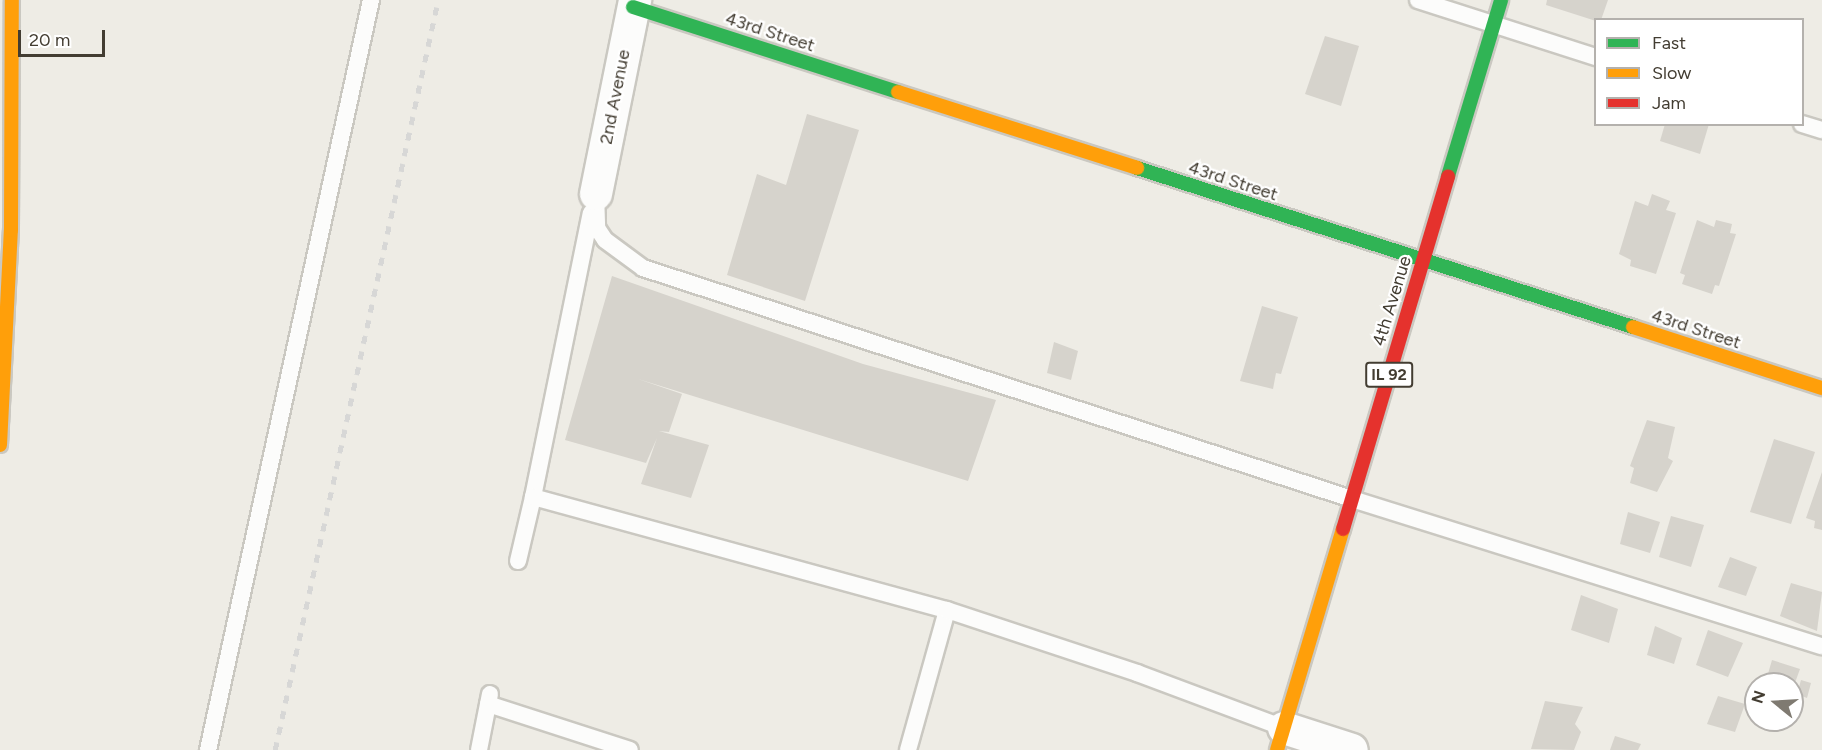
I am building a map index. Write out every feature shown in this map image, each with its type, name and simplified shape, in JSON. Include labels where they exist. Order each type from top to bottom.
[{"type":"street","points":[[0,445],[10,230],[12,0]]},
{"type":"street","name":"4th Avenue","points":[[1280,739],[1501,0]]},
{"type":"street","name":"2nd Avenue","points":[[596,194],[634,4]]},
{"type":"street","name":"43rd Street","points":[[634,4],[1423,261],[1822,388]]},
{"type":"street","points":[[1280,739],[1352,750]]},
{"type":"lane","points":[[208,750],[371,0]]},
{"type":"lane","points":[[1418,0],[1594,56]]},
{"type":"lane","points":[[1804,124],[1822,130]]},
{"type":"lane","points":[[518,561],[596,194]]},
{"type":"lane","points":[[596,194],[597,228],[605,240],[643,268],[1352,499],[1822,646]]},
{"type":"lane","points":[[533,497],[947,610],[1137,673],[1280,739]]},
{"type":"lane","points":[[908,750],[947,610]]},
{"type":"lane","points":[[479,750],[489,698],[630,750]]},
{"type":"building","points":[[1547,0],[1608,0],[1602,18],[1594,18],[1594,20],[1546,5]]},
{"type":"building","points":[[1325,36],[1359,46],[1341,106],[1305,94]]},
{"type":"building","points":[[807,114],[859,130],[805,301],[727,275],[757,174],[786,185]]},
{"type":"building","points":[[1664,126],[1708,126],[1700,154],[1660,141]]},
{"type":"building","points":[[1652,194],[1670,201],[1666,210],[1676,213],[1656,274],[1630,266],[1631,260],[1619,254],[1635,201],[1648,206]]},
{"type":"building","points":[[1697,220],[1714,227],[1716,220],[1732,224],[1730,233],[1736,234],[1719,286],[1715,285],[1712,294],[1682,284],[1685,275],[1680,273]]},
{"type":"building","points":[[612,276],[863,364],[996,400],[968,481],[638,379],[682,394],[669,432],[659,431],[709,445],[691,498],[641,484],[657,438],[646,463],[565,440]]},
{"type":"building","points":[[1262,306],[1298,317],[1281,374],[1276,373],[1273,389],[1240,381]]},
{"type":"building","points":[[1054,342],[1078,351],[1071,380],[1047,373]]},
{"type":"building","points":[[1647,420],[1675,427],[1668,458],[1673,461],[1657,492],[1630,483],[1634,468],[1630,466]]},
{"type":"building","points":[[1774,439],[1815,452],[1791,524],[1750,512]]},
{"type":"building","points":[[1822,472],[1822,530],[1814,528],[1815,521],[1806,518]]},
{"type":"building","points":[[1628,512],[1660,522],[1650,553],[1620,544]]},
{"type":"building","points":[[1671,516],[1704,525],[1691,567],[1659,557]]},
{"type":"building","points":[[1730,557],[1757,567],[1746,596],[1718,587]]},
{"type":"building","points":[[1791,583],[1822,592],[1817,631],[1780,616]]},
{"type":"building","points":[[1581,595],[1618,609],[1609,643],[1571,630]]},
{"type":"building","points":[[1655,626],[1682,638],[1674,664],[1647,655]]},
{"type":"building","points":[[1708,630],[1743,643],[1728,677],[1696,665]]},
{"type":"building","points":[[1772,660],[1800,669],[1799,672],[1768,672]]},
{"type":"building","points":[[1804,681],[1811,683],[1807,698],[1804,697]]},
{"type":"building","points":[[1718,696],[1744,704],[1735,732],[1707,724]]},
{"type":"building","points":[[1545,701],[1583,707],[1575,724],[1581,732],[1574,750],[1531,749]]},
{"type":"building","points":[[1615,736],[1641,744],[1638,750],[1610,750]]},
{"type":"railway","points":[[275,750],[438,0]]},
{"type":"traffic: fast","points":[[1448,176],[1501,0]]},
{"type":"traffic: fast","points":[[633,7],[898,92]]},
{"type":"traffic: fast","points":[[1137,168],[1633,327]]},
{"type":"traffic: slow","points":[[0,445],[11,230],[12,0]]},
{"type":"traffic: slow","points":[[898,92],[1137,168]]},
{"type":"traffic: slow","points":[[1633,327],[1822,388]]},
{"type":"traffic: slow","points":[[1277,750],[1343,529]]},
{"type":"traffic: jam","points":[[1343,529],[1448,176]]}]
